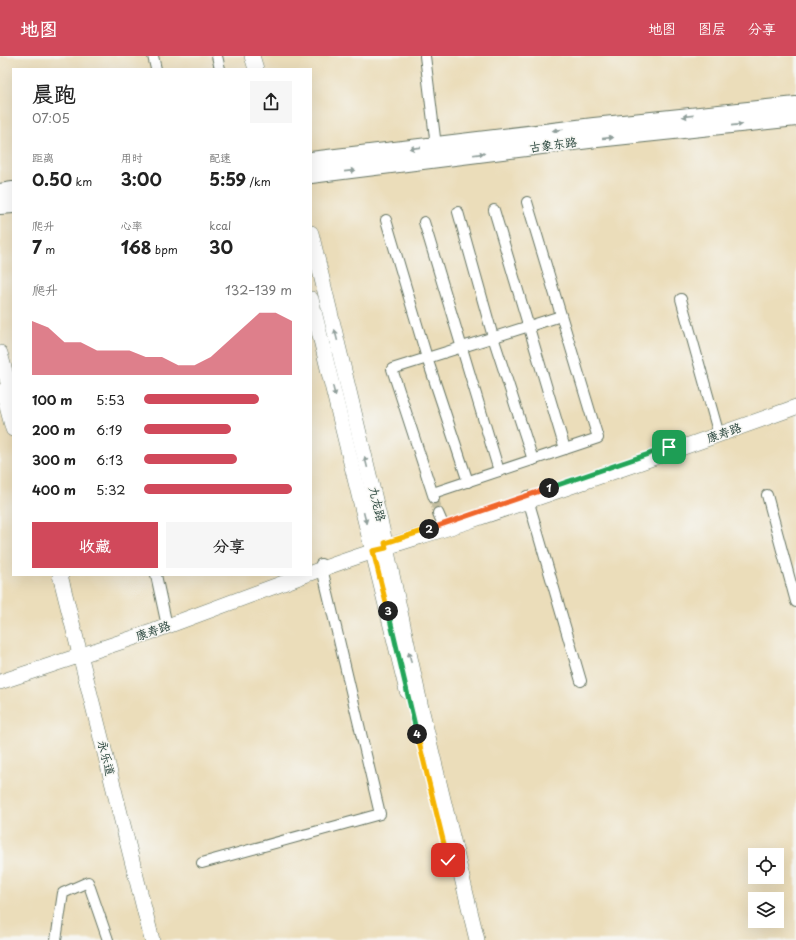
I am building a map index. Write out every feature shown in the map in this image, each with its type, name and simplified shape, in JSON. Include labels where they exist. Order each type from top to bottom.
[{"type":"main road","name":"古象东路","points":[[312,160],[594,126],[796,105]]},
{"type":"main road","name":"古象东路","points":[[312,175],[597,139],[796,118]]},
{"type":"main road","points":[[0,192],[12,190]]},
{"type":"main road","points":[[0,206],[12,205]]},
{"type":"street","points":[[153,56],[156,68]]},
{"type":"street","points":[[217,56],[220,68]]},
{"type":"street","points":[[252,56],[256,68]]},
{"type":"street","points":[[425,56],[436,146]]},
{"type":"street","points":[[527,202],[598,438],[499,471],[433,496],[392,369],[561,316]]},
{"type":"street","points":[[494,210],[565,449]]},
{"type":"street","points":[[458,212],[493,337],[532,460]]},
{"type":"street","points":[[386,220],[427,358],[468,482]]},
{"type":"street","points":[[424,222],[499,471]]},
{"type":"street","name":"九龙路","points":[[312,238],[379,547],[467,940]]},
{"type":"street","points":[[681,299],[718,432]]},
{"type":"street","name":"九龙路","points":[[312,303],[379,547],[421,708],[477,940]]},
{"type":"street","points":[[0,352],[12,397]]},
{"type":"street","points":[[0,381],[12,425]]},
{"type":"street","name":"康寿路","points":[[718,432],[796,402]]},
{"type":"street","name":"康寿路","points":[[316,568],[379,547],[442,522],[528,498],[718,432],[796,407]]},
{"type":"street","points":[[767,496],[796,602]]},
{"type":"street","points":[[528,498],[581,681]]},
{"type":"street","points":[[202,862],[380,814],[316,568]]},
{"type":"street","name":"永乐道","points":[[55,576],[78,653],[152,940]]},
{"type":"street","name":"永乐道","points":[[60,576],[146,940]]},
{"type":"street","points":[[156,576],[166,624]]},
{"type":"street","name":"康寿路","points":[[166,624],[288,576]]},
{"type":"street","name":"康寿路","points":[[0,677],[166,624],[302,576]]},
{"type":"street","name":"康寿路","points":[[0,682],[78,653]]},
{"type":"street","points":[[56,940],[64,894],[88,882],[108,940]]},
{"type":"tunnel","points":[[434,498],[438,513]]},
{"type":"route","points":[[448,860],[373,551],[386,548],[385,543],[669,447]]}]
